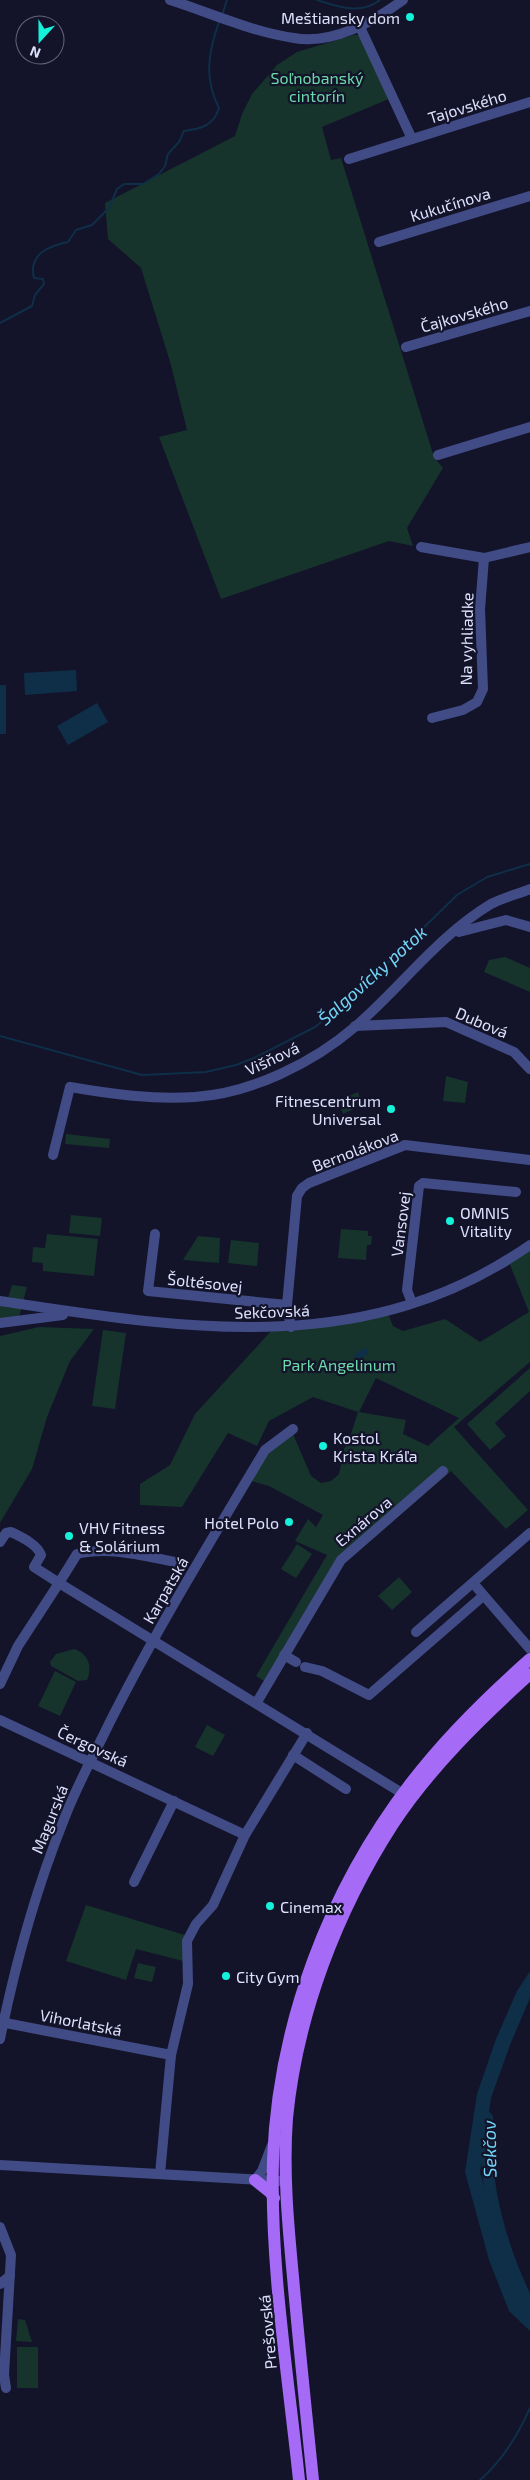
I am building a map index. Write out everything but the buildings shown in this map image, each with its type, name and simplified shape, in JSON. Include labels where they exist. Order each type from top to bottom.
[{"type":"main road","points":[[280,2181],[287,2119],[300,2040],[314,1990],[328,1951],[362,1879],[394,1824],[408,1796],[411,1782],[453,1732],[530,1659]]},
{"type":"main road","points":[[280,2181],[274,2140],[283,2065],[296,2009],[307,1975],[344,1892],[394,1806],[408,1796],[461,1740],[530,1674]]},
{"type":"main road","points":[[255,2180],[270,2192],[274,2198]]},
{"type":"main road","name":"Prešovská","points":[[280,2181],[274,2198],[278,2267],[299,2480]]},
{"type":"main road","name":"Prešovská","points":[[280,2181],[313,2480]]},
{"type":"street","points":[[170,0],[295,38],[328,37],[360,27],[403,0]]},
{"type":"street","name":"Tajovského","points":[[360,27],[412,139]]},
{"type":"street","name":"Tajovského","points":[[349,159],[530,102]]},
{"type":"street","name":"Kukučínova","points":[[379,242],[530,196]]},
{"type":"street","name":"Čajkovského","points":[[406,347],[530,310]]},
{"type":"street","points":[[438,455],[530,427]]},
{"type":"street","points":[[421,547],[484,558],[530,547]]},
{"type":"street","name":"Na vyhliadke","points":[[432,718],[463,710],[477,702],[483,689],[480,609],[484,558]]},
{"type":"street","name":"Višňová","points":[[53,1155],[70,1087],[116,1095],[195,1097],[244,1087],[288,1069],[327,1047],[355,1026],[453,934],[488,907],[530,889]]},
{"type":"street","points":[[500,902],[506,920]]},
{"type":"street","points":[[453,934],[506,920],[530,928]]},
{"type":"street","name":"Dubová","points":[[355,1026],[446,1022],[514,1052],[530,1068]]},
{"type":"street","name":"Bernolákova","points":[[287,1305],[297,1196],[302,1188],[405,1145],[530,1160]]},
{"type":"street","name":"Vansovej","points":[[412,1303],[407,1290],[419,1186],[423,1183],[516,1192]]},
{"type":"street","name":"Šoltésovej","points":[[155,1234],[148,1291],[287,1305]]},
{"type":"street","name":"Sekčovská","points":[[0,1301],[104,1316],[232,1328],[290,1327],[330,1323],[412,1303],[456,1287],[530,1245]]},
{"type":"street","points":[[287,1305],[290,1327]]},
{"type":"street","points":[[0,1323],[58,1315],[104,1316]]},
{"type":"street","name":"Karpatská","points":[[256,1702],[154,1639],[265,1450],[293,1430]]},
{"type":"street","name":"Exnárova","points":[[256,1702],[341,1560],[443,1471]]},
{"type":"street","points":[[0,1542],[6,1534],[11,1532],[31,1543],[39,1550],[41,1555],[34,1567],[154,1639]]},
{"type":"street","points":[[416,1632],[530,1533]]},
{"type":"street","points":[[0,1684],[18,1646],[77,1554],[92,1550],[126,1553],[175,1562]]},
{"type":"street","points":[[473,1583],[530,1649]]},
{"type":"street","points":[[284,1655],[308,1670],[322,1670],[369,1695],[484,1596]]},
{"type":"street","name":"Magurská","points":[[2,2022],[42,1878],[63,1820],[90,1761],[154,1639]]},
{"type":"street","points":[[256,1702],[408,1796]]},
{"type":"street","name":"Čergovská","points":[[0,1720],[245,1835]]},
{"type":"street","points":[[160,2174],[171,2055],[188,1984],[187,1941],[196,1924],[213,1906],[245,1835],[307,1733]]},
{"type":"street","points":[[293,1755],[346,1788]]},
{"type":"street","points":[[389,1783],[411,1782]]},
{"type":"street","points":[[389,1783],[393,1793],[394,1806]]},
{"type":"street","points":[[134,1882],[174,1801]]},
{"type":"street","points":[[0,2039],[2,2022]]},
{"type":"street","name":"Vihorlatská","points":[[2,2022],[171,2055]]},
{"type":"street","points":[[255,2180],[262,2171],[274,2140]]},
{"type":"street","points":[[0,2165],[280,2181]]},
{"type":"street","points":[[0,2227],[11,2255],[2,2375],[6,2388]]},
{"type":"street","points":[[0,2284],[10,2276]]},
{"type":"green space","name":"Soľnobanský cintorín","points":[[354,35],[360,35],[391,98],[322,127],[331,160],[341,158],[434,457],[443,468],[407,528],[413,546],[389,541],[221,599],[159,437],[187,430],[171,365],[141,268],[108,239],[105,203],[235,136],[242,114],[252,94],[277,65],[297,52]]},
{"type":"green space","points":[[505,957],[530,968],[530,992],[484,972],[489,960]]},
{"type":"green space","points":[[446,1076],[468,1082],[465,1103],[443,1101]]},
{"type":"green space","points":[[358,1092],[363,1105],[343,1114],[338,1101]]},
{"type":"green space","points":[[66,1134],[110,1139],[109,1148],[65,1144]]},
{"type":"green space","points":[[71,1215],[102,1218],[100,1236],[69,1233]]},
{"type":"green space","points":[[341,1229],[368,1231],[368,1236],[372,1236],[371,1245],[367,1245],[366,1260],[338,1258]]},
{"type":"green space","points":[[47,1234],[98,1239],[94,1276],[43,1271],[43,1263],[32,1262],[33,1247],[45,1248]]},
{"type":"green space","points":[[198,1236],[220,1238],[219,1263],[183,1260]]},
{"type":"green space","points":[[231,1240],[259,1243],[257,1266],[228,1263]]},
{"type":"green space","name":"Park Angelinum","points":[[530,1244],[530,1362],[454,1427],[528,1510],[506,1529],[451,1471],[338,1569],[269,1684],[256,1676],[327,1555],[295,1541],[308,1519],[316,1527],[323,1515],[269,1486],[248,1480],[265,1452],[293,1434],[311,1476],[321,1483],[331,1481],[339,1474],[344,1449],[358,1412],[313,1397],[269,1421],[257,1446],[228,1433],[182,1507],[140,1505],[140,1484],[170,1465],[195,1414],[272,1330],[387,1311],[393,1326],[403,1331],[445,1319],[480,1342],[529,1312],[508,1260]],"holes":[[[376,1378],[459,1418],[428,1446],[403,1434],[406,1420],[359,1412]]]},
{"type":"green space","points":[[12,1285],[27,1287],[18,1321],[0,1326],[0,1304],[6,1305]]},
{"type":"green space","points":[[39,1327],[94,1329],[70,1361],[47,1417],[32,1469],[0,1523],[0,1336]]},
{"type":"green space","points":[[103,1330],[126,1333],[115,1409],[92,1406]]},
{"type":"green space","points":[[530,1368],[530,1391],[495,1423],[506,1436],[490,1450],[467,1424]]},
{"type":"green space","points":[[297,1544],[312,1554],[296,1578],[281,1569]]},
{"type":"green space","points":[[399,1577],[412,1592],[392,1610],[378,1596]]},
{"type":"green space","points":[[74,1649],[83,1654],[88,1661],[89,1675],[87,1680],[78,1681],[51,1666],[50,1662],[56,1654]]},
{"type":"green space","points":[[55,1671],[76,1682],[60,1716],[38,1706]]},
{"type":"green space","points":[[207,1725],[225,1735],[213,1756],[195,1747]]},
{"type":"green space","points":[[86,1905],[188,1936],[183,1961],[136,1949],[126,1980],[66,1961]]},
{"type":"green space","points":[[138,1963],[156,1967],[152,1982],[134,1978]]},
{"type":"green space","points":[[18,2319],[25,2320],[32,2342],[16,2341]]},
{"type":"green space","points":[[17,2347],[38,2347],[38,2388],[17,2388]]},
{"type":"water","points":[[76,670],[77,691],[25,695],[24,673]]},
{"type":"water","points":[[0,685],[6,685],[6,734],[0,734]]},
{"type":"water","points":[[97,703],[108,722],[68,745],[57,726]]},
{"type":"water","points":[[530,1971],[530,1998],[510,2045],[491,2098],[480,2172],[503,2256],[521,2302],[530,2311],[530,2331],[509,2311],[489,2260],[465,2172],[477,2094],[496,2039],[517,1991]]},
{"type":"waterway","points":[[222,15],[227,0]]},
{"type":"waterway","points":[[317,0],[349,8],[373,5],[380,0]]},
{"type":"waterway","points":[[0,323],[32,306],[35,295],[44,284],[43,279],[34,278],[33,270],[34,263],[42,252],[68,242],[76,230],[92,225],[109,208],[117,189],[124,184],[143,184],[159,174],[165,166],[168,154],[179,142],[184,131],[201,128],[214,119],[219,108],[211,87],[209,66],[212,44],[219,22]]},
{"type":"waterway","name":"Šalgovícky potok","points":[[0,1036],[142,1075],[206,1072],[236,1065],[315,1027],[357,993],[457,895],[487,877],[530,864]]},
{"type":"waterway","points":[[358,1356],[365,1352]]},
{"type":"waterway","name":"Sekčov","points":[[487,2118],[488,2167],[496,2215],[510,2262],[530,2307]]},
{"type":"waterway","points":[[480,2480],[509,2447],[530,2408]]},
{"type":"place","name":"Meštiansky dom","points":[[410,17]]},
{"type":"place","name":"Fitnescentrum Universal","points":[[391,1109]]},
{"type":"place","name":"OMNIS Vitality","points":[[450,1221]]},
{"type":"place","name":"Kostol Krista Kráľa","points":[[323,1446]]},
{"type":"place","name":"Hotel Polo","points":[[289,1522]]},
{"type":"place","name":"VHV Fitness & Solárium","points":[[69,1536]]},
{"type":"place","name":"Cinemax","points":[[270,1906]]},
{"type":"place","name":"City Gym","points":[[226,1976]]}]
